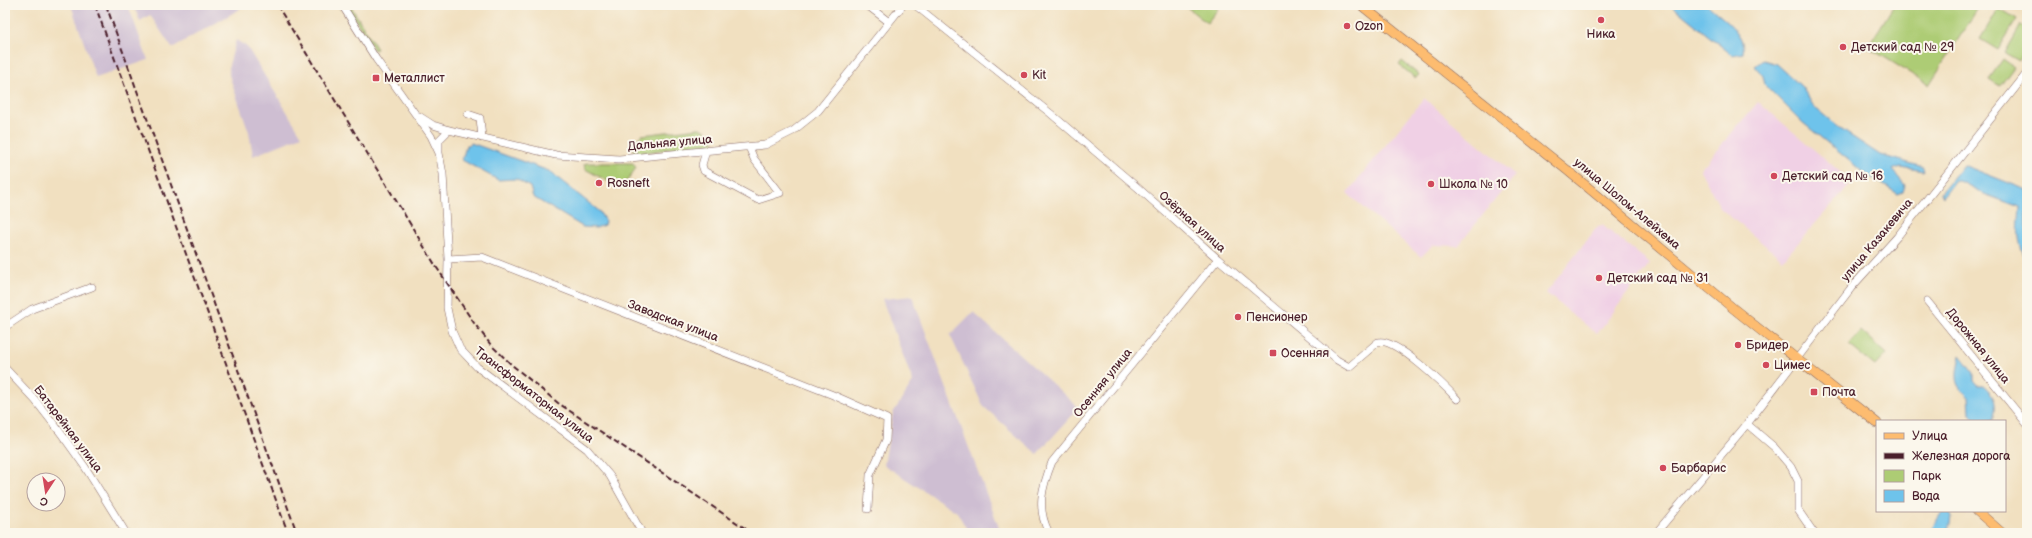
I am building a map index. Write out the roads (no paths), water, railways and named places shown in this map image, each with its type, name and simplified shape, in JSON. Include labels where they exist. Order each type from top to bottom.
[{"type":"main road","name":"улица Шолом-Алейхема","points":[[1361,5],[1876,422]]},
{"type":"main road","points":[[1978,512],[2002,533]]},
{"type":"street","name":"Трансформаторная улица","points":[[342,5],[376,59],[431,136],[439,153],[443,174],[448,258],[447,308],[452,330],[460,349],[477,367],[586,449],[610,476],[642,533]]},
{"type":"street","points":[[867,5],[889,22]]},
{"type":"street","name":"Дальняя улица","points":[[410,107],[424,120],[449,130],[564,156],[619,159],[765,145],[793,132],[818,110],[903,5]]},
{"type":"street","name":"Озёрная улица","points":[[915,5],[1050,113],[1137,187],[1218,260],[1344,365],[1350,366],[1378,342],[1384,341],[1437,378],[1457,399]]},
{"type":"street","name":"улица Казакевича","points":[[1747,424],[1851,288],[1896,237],[2027,73]]},
{"type":"street","points":[[468,114],[480,118],[482,138]]},
{"type":"street","points":[[439,153],[439,140],[449,130]]},
{"type":"street","points":[[706,151],[702,165],[704,170],[758,200],[780,193],[754,159],[749,146]]},
{"type":"street","name":"Заводская улица","points":[[448,258],[482,257],[833,395],[887,419],[886,440],[870,476],[868,509]]},
{"type":"street","name":"Осенняя улица","points":[[1049,533],[1041,507],[1043,486],[1052,462],[1218,260]]},
{"type":"street","points":[[5,327],[32,309],[92,287]]},
{"type":"street","name":"Дорожная улица","points":[[1927,301],[2027,424]]},
{"type":"street","name":"Батарейная улица","points":[[5,368],[60,432],[126,533]]},
{"type":"street","points":[[1656,533],[1747,424],[1774,447],[1791,467],[1798,481],[1798,510],[1814,533]]},
{"type":"water","points":[[1671,5],[1708,5],[1737,32],[1743,45],[1743,53],[1732,55]]},
{"type":"water","points":[[1763,60],[1777,64],[1802,87],[1814,107],[1842,130],[1880,155],[1923,167],[1924,171],[1901,167],[1892,170],[1905,185],[1903,192],[1898,194],[1863,172],[1802,122],[1765,85],[1763,76],[1755,66]]},
{"type":"water","points":[[471,143],[549,171],[599,211],[605,221],[604,225],[596,228],[583,227],[533,197],[530,187],[516,179],[498,180],[462,160],[466,146]]},
{"type":"water","points":[[1963,165],[2027,190],[2027,261],[2019,241],[2020,207],[1984,194],[1956,180],[1943,197],[1941,193]]},
{"type":"water","points":[[1960,355],[1974,373],[1974,381],[1977,385],[1983,385],[1991,393],[1995,401],[1993,420],[1976,420],[1970,414],[1969,397],[1958,383],[1957,373]]},
{"type":"water","points":[[1942,512],[1950,512],[1952,516],[1951,524],[1946,533],[1929,533]]},
{"type":"railway","points":[[95,5],[288,533]]},
{"type":"railway","points":[[106,5],[297,533]]},
{"type":"railway","points":[[277,5],[437,268],[474,323],[491,345],[512,365],[558,403],[752,533]]},
{"type":"place","name":"Ника","points":[[1601,20]]},
{"type":"place","name":"Ozon","points":[[1347,26]]},
{"type":"place","name":"Детский сад № 29","points":[[1843,47]]},
{"type":"place","name":"Kit","points":[[1024,75]]},
{"type":"place","name":"Металлист","points":[[376,78]]},
{"type":"place","name":"Детский сад № 16","points":[[1774,176]]},
{"type":"place","name":"Rosneft","points":[[599,183]]},
{"type":"place","name":"Школа № 10","points":[[1431,184]]},
{"type":"place","name":"Детский сад № 31","points":[[1599,278]]},
{"type":"place","name":"Пенсионер","points":[[1238,317]]},
{"type":"place","name":"Бридер","points":[[1738,345]]},
{"type":"place","name":"Осенняя","points":[[1273,353]]},
{"type":"place","name":"Цимес","points":[[1766,365]]},
{"type":"place","name":"Почта","points":[[1814,392]]},
{"type":"place","name":"Барбарис","points":[[1663,468]]}]
